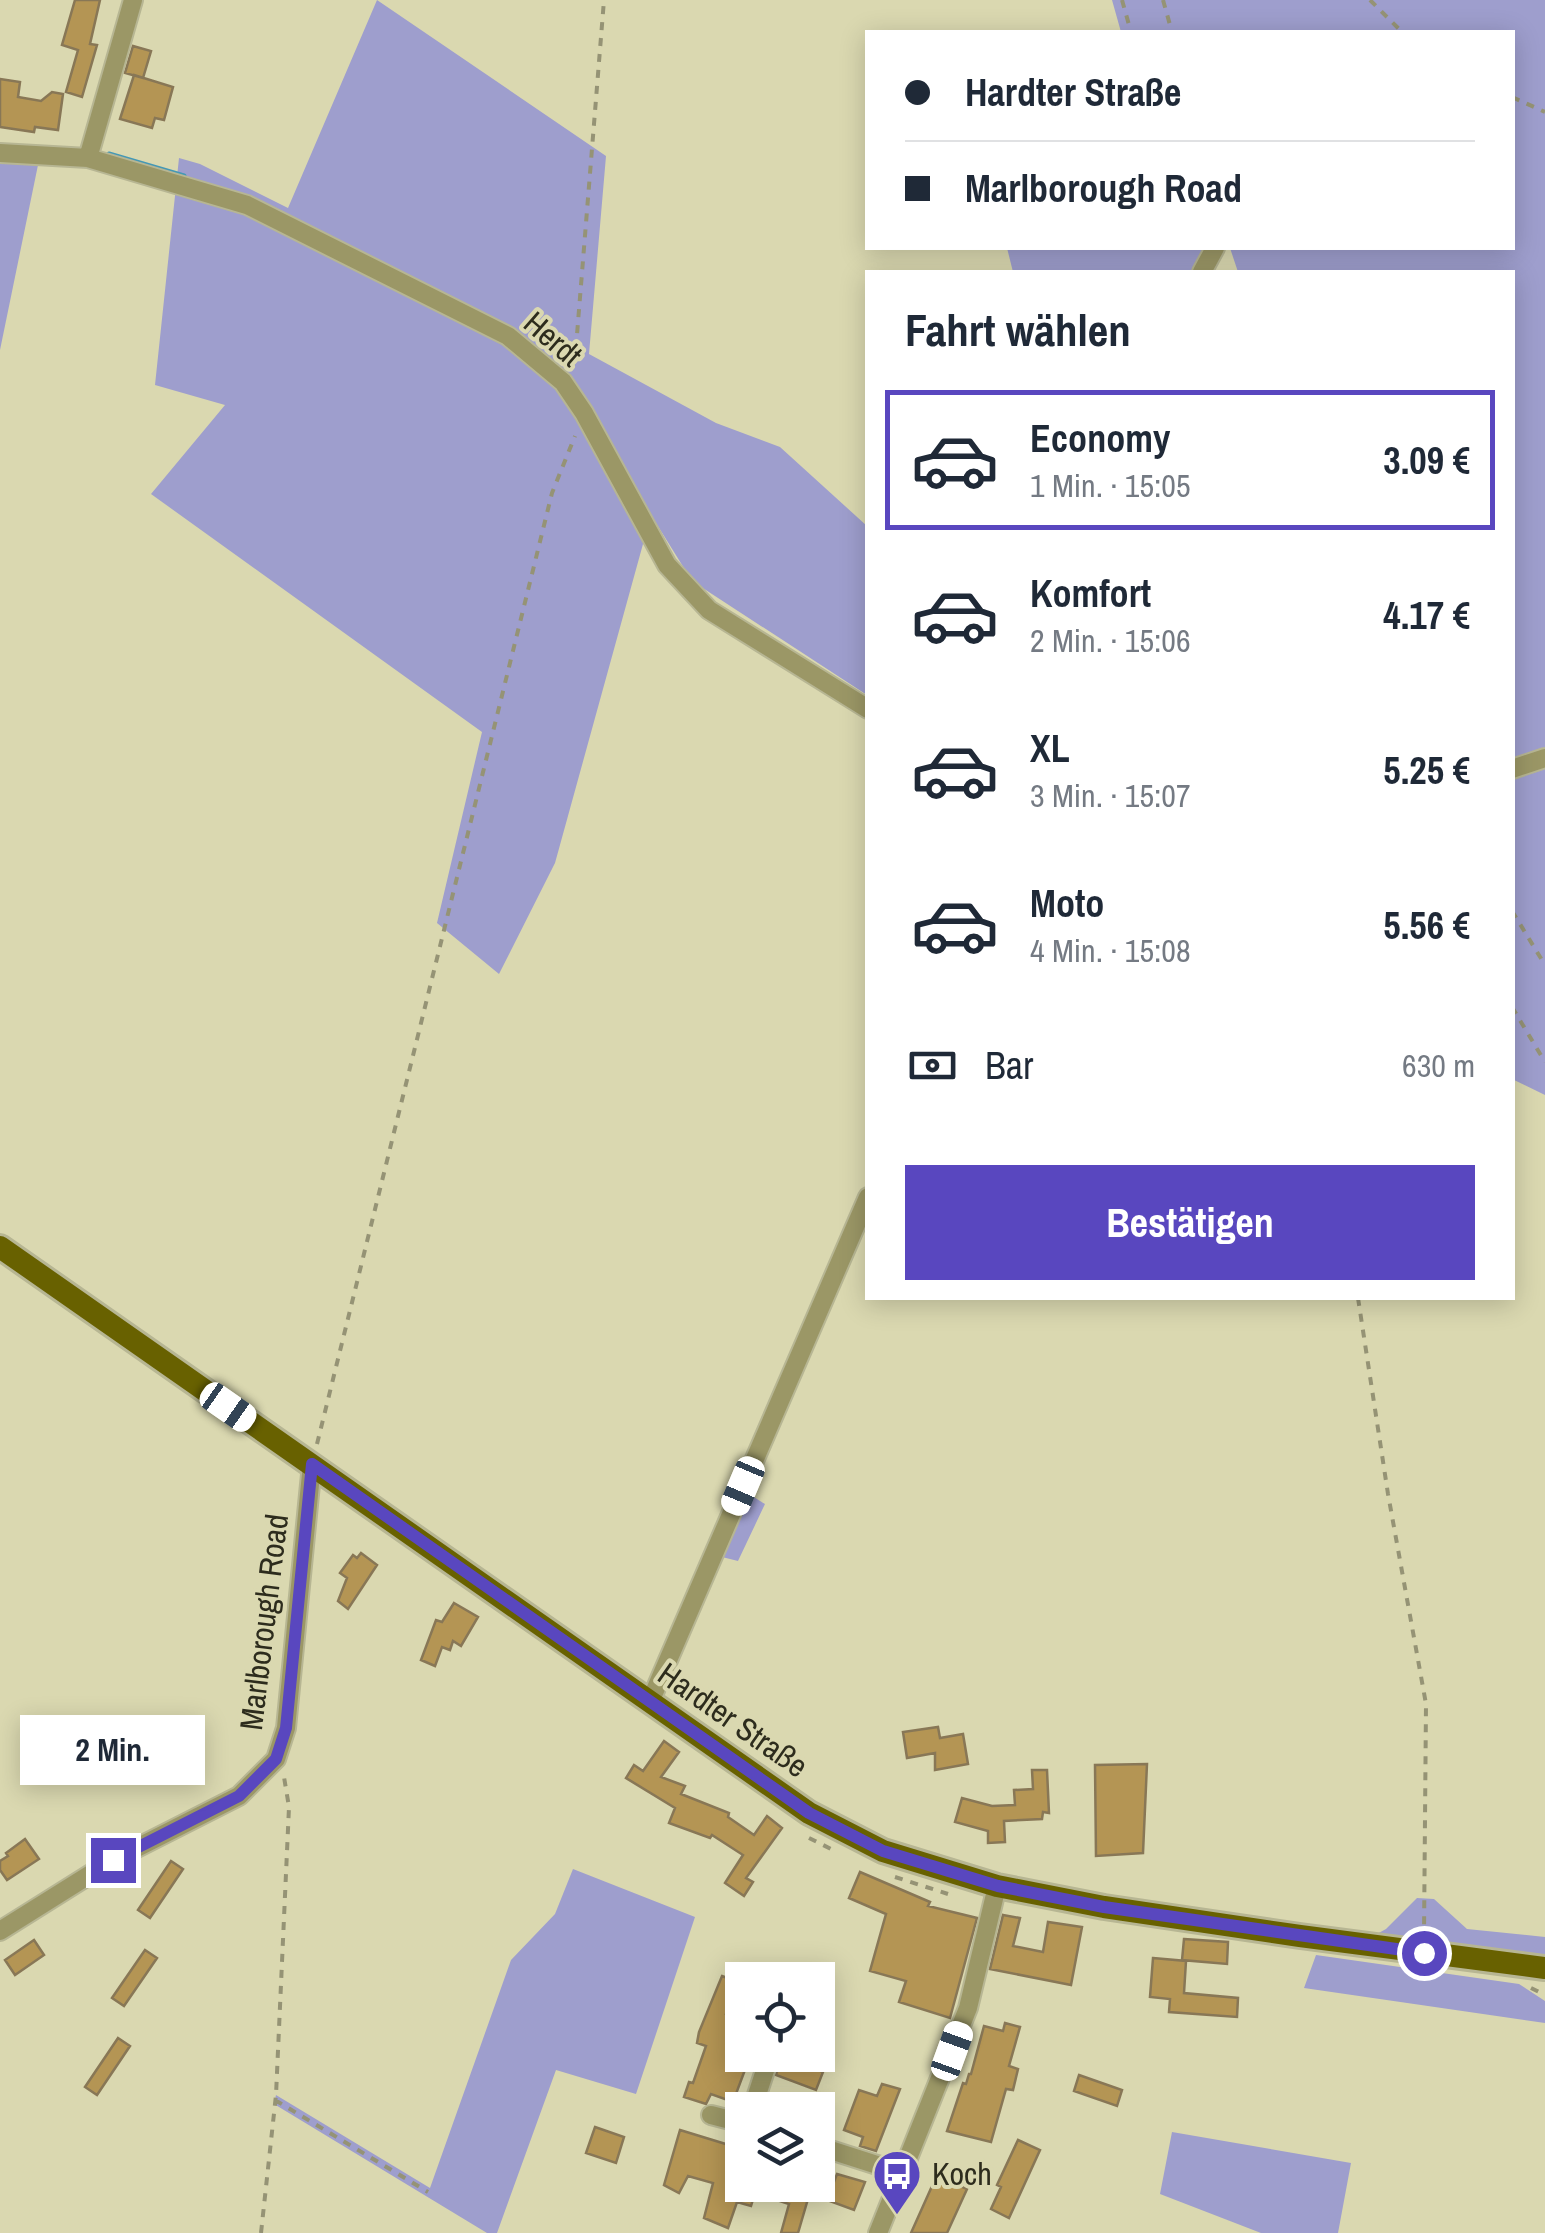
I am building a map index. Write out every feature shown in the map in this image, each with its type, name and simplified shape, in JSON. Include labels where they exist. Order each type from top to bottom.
[{"type":"main road","name":"Hardter Straße","points":[[0,1247],[809,1813],[883,1851],[995,1895],[1424,1953],[1538,1975]]},
{"type":"street","points":[[88,158],[133,0]]},
{"type":"street","name":"Herdt","points":[[0,153],[88,158],[247,205],[508,336],[562,382],[584,413],[668,565],[709,610],[865,707]]},
{"type":"street","points":[[1515,768],[1545,758]]},
{"type":"street","points":[[650,1702],[865,1204]]},
{"type":"street","name":"Marlborough Road","points":[[0,1931],[113,1860],[223,1806],[252,1785],[276,1759],[286,1728],[312,1464]]},
{"type":"street","points":[[878,2233],[968,2008],[995,1895]]},
{"type":"street","points":[[711,2116],[725,2119]]},
{"type":"street","points":[[835,2151],[902,2172]]},
{"type":"path","points":[[562,382],[576,348],[604,0]]},
{"type":"path","points":[[1122,0],[1130,30]]},
{"type":"path","points":[[1163,0],[1171,30]]},
{"type":"path","points":[[1370,0],[1400,30]]},
{"type":"path","points":[[1515,98],[1545,112]]},
{"type":"path","points":[[312,1464],[552,492],[584,413]]},
{"type":"path","points":[[1515,917],[1545,965]]},
{"type":"path","points":[[1515,1011],[1545,1062]]},
{"type":"path","points":[[1358,1300],[1426,1704],[1424,1953]]},
{"type":"path","points":[[261,2233],[275,2100],[288,1806],[286,1781],[276,1759]]},
{"type":"path","points":[[800,1832],[838,1852]]},
{"type":"path","points":[[884,1872],[914,1886],[995,1895]]},
{"type":"path","points":[[1538,1975],[1545,1984]]},
{"type":"path","points":[[275,2100],[428,2192]]},
{"type":"shaded area","points":[[377,0],[606,156],[589,354],[716,423],[780,447],[865,524],[865,694],[692,581],[651,515],[555,863],[499,974],[437,923],[482,732],[151,494],[225,405],[155,385],[179,158],[200,164],[288,208]]},
{"type":"shaded area","points":[[1112,0],[1545,0],[1545,1095],[1515,1080],[1515,270],[1237,270],[1231,250],[1515,250],[1515,30],[1120,30]]},
{"type":"shaded area","points":[[0,161],[38,165],[0,350]]},
{"type":"shaded area","points":[[1008,250],[1214,250],[1203,270],[1012,270]]},
{"type":"shaded area","points":[[749,1494],[765,1504],[738,1561],[722,1557]]},
{"type":"shaded area","points":[[573,1869],[695,1917],[636,2094],[556,2070],[497,2233],[487,2233],[274,2104],[276,2095],[430,2188],[511,1960],[555,1914]]},
{"type":"shaded area","points":[[1417,1898],[1434,1899],[1467,1929],[1545,1937],[1545,1958],[1375,1935]]},
{"type":"shaded area","points":[[1316,1955],[1519,1984],[1545,2001],[1545,2023],[1304,1988]]},
{"type":"shaded area","points":[[1172,2132],[1351,2163],[1338,2233],[1261,2233],[1160,2194]]},
{"type":"building","points":[[75,0],[100,0],[90,44],[97,45],[82,97],[66,92],[78,50],[62,45]]},
{"type":"building","points":[[133,46],[151,51],[143,78],[125,73]]},
{"type":"building","points":[[134,75],[173,87],[164,120],[155,118],[152,128],[120,119]]},
{"type":"building","points":[[0,79],[20,82],[18,97],[41,101],[52,92],[63,94],[58,130],[35,127],[34,132],[0,127]]},
{"type":"building","points":[[361,1553],[377,1565],[348,1609],[338,1601],[347,1578],[340,1573],[353,1555],[357,1558]]},
{"type":"building","points":[[454,1603],[478,1617],[461,1646],[453,1641],[450,1650],[442,1647],[435,1666],[421,1660],[436,1620],[442,1622]]},
{"type":"building","points":[[938,1727],[940,1738],[963,1734],[968,1764],[935,1770],[935,1753],[907,1758],[903,1732]]},
{"type":"building","points":[[664,1741],[679,1752],[661,1777],[685,1786],[681,1794],[729,1813],[728,1817],[754,1835],[767,1816],[782,1828],[746,1878],[753,1882],[744,1896],[725,1883],[743,1855],[712,1835],[710,1838],[669,1823],[675,1808],[626,1778],[634,1765],[643,1771]]},
{"type":"building","points":[[1147,1764],[1143,1853],[1096,1856],[1095,1765]]},
{"type":"building","points":[[1032,1770],[1047,1770],[1049,1813],[1043,1812],[1042,1819],[1004,1821],[1005,1842],[988,1843],[988,1831],[955,1822],[962,1798],[992,1806],[1015,1805],[1014,1790],[1033,1789]]},
{"type":"building","points":[[25,1839],[39,1859],[7,1880],[0,1870],[0,1861]]},
{"type":"building","points":[[171,1861],[183,1869],[150,1918],[138,1910]]},
{"type":"building","points":[[860,1872],[930,1902],[928,1906],[977,1918],[950,2018],[899,2002],[906,1981],[870,1971],[886,1914],[849,1898]]},
{"type":"building","points":[[1003,1915],[1020,1918],[1013,1946],[1043,1952],[1048,1922],[1082,1927],[1071,1985],[990,1969]]},
{"type":"building","points":[[1184,1939],[1228,1942],[1227,1964],[1182,1960]]},
{"type":"building","points":[[34,1940],[44,1955],[15,1975],[5,1960]]},
{"type":"building","points":[[145,1950],[157,1958],[124,2006],[112,1998]]},
{"type":"building","points":[[1153,1958],[1186,1961],[1184,1993],[1238,1998],[1237,2017],[1169,2012],[1170,1999],[1150,1997]]},
{"type":"building","points":[[722,1976],[725,1977],[725,2072],[744,2072],[737,2092],[725,2092],[725,2099],[711,2094],[706,2104],[684,2097],[706,2046],[697,2043]]},
{"type":"building","points":[[1005,2023],[1020,2027],[1009,2066],[1018,2069],[1013,2090],[1006,2089],[991,2142],[947,2131],[963,2083],[971,2074],[984,2026],[1003,2031]]},
{"type":"building","points":[[118,2038],[130,2046],[97,2095],[85,2087]]},
{"type":"building","points":[[777,2072],[823,2072],[816,2090],[776,2075]]},
{"type":"building","points":[[1079,2075],[1122,2090],[1117,2106],[1074,2091]]},
{"type":"building","points":[[882,2084],[900,2089],[876,2151],[860,2146],[863,2137],[844,2130],[859,2090],[877,2096]]},
{"type":"building","points":[[595,2127],[624,2137],[616,2163],[586,2153]]},
{"type":"building","points":[[680,2130],[725,2144],[725,2202],[737,2202],[728,2228],[704,2218],[713,2183],[688,2176],[679,2193],[664,2185]]},
{"type":"building","points":[[1018,2140],[1040,2150],[1009,2218],[991,2209],[1001,2187],[997,2185]]},
{"type":"building","points":[[837,2174],[865,2182],[854,2210],[832,2202]]},
{"type":"building","points":[[937,2175],[967,2189],[947,2233],[911,2233]]},
{"type":"building","points":[[783,2202],[807,2202],[798,2233],[781,2233],[789,2204]]},
{"type":"waterway","points":[[109,154],[184,176]]},
{"type":"place","name":"Koch","points":[[897,2216]]},
{"type":"route","points":[[113,1860],[223,1806],[266,1773],[276,1759],[286,1728],[312,1464],[809,1813],[883,1851],[998,1886],[1104,1907],[1424,1953]]}]
